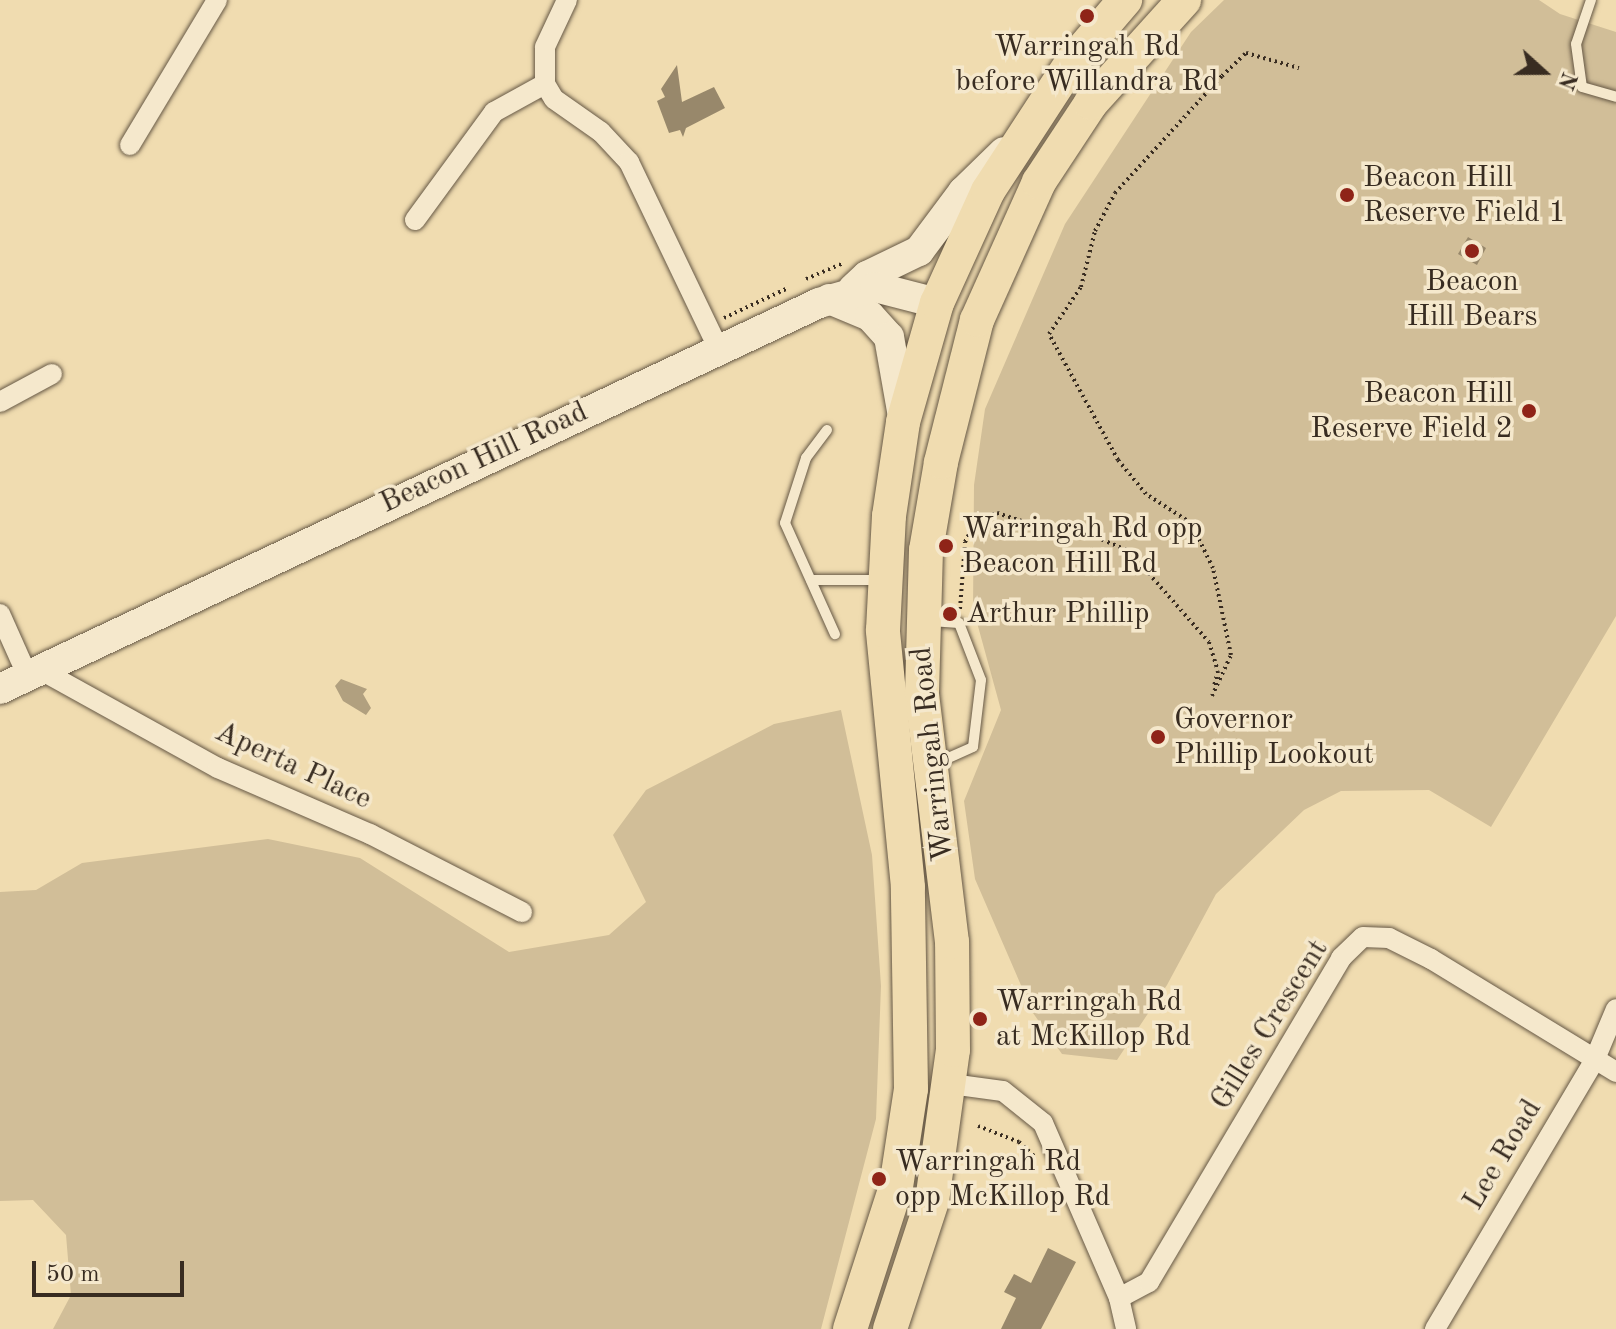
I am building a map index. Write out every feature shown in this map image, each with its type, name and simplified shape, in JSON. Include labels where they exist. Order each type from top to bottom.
[{"type":"highway","name":"Warringah Road","points":[[850,1329],[896,1187],[911,1083],[908,887],[887,708],[884,580],[903,422],[937,303],[973,220],[1020,139],[1072,62],[1125,0]]},
{"type":"highway","name":"Warringah Road","points":[[890,1329],[932,1201],[951,1084],[952,942],[928,767],[921,620],[938,477],[977,320],[1010,242],[1064,142],[1143,41],[1184,0]]},
{"type":"highway","name":"Beacon Hill Road","points":[[937,303],[977,320]]},
{"type":"highway","points":[[911,1083],[951,1084]]},
{"type":"main road","name":"Warringah Road","points":[[840,294],[867,276],[919,251],[963,192],[1020,139]]},
{"type":"main road","name":"Beacon Hill Road","points":[[0,689],[718,348],[840,294],[893,289],[937,303]]},
{"type":"main road","points":[[840,294],[870,316],[889,337],[903,422]]},
{"type":"street","points":[[130,145],[217,0]]},
{"type":"street","points":[[567,0],[545,47],[545,84],[554,99],[601,132],[629,162],[718,348]]},
{"type":"street","points":[[415,220],[494,112],[545,84]]},
{"type":"street","points":[[0,402],[52,374]]},
{"type":"street","points":[[0,614],[35,673]]},
{"type":"street","name":"Aperta Place","points":[[35,673],[218,768],[370,834],[522,912]]},
{"type":"street","name":"Gilles Crescent","points":[[1119,1298],[1149,1282],[1341,958],[1363,937],[1389,938],[1431,959],[1616,1072]]},
{"type":"street","name":"Lee Road","points":[[1435,1329],[1595,1059],[1616,1009]]},
{"type":"street","points":[[951,1084],[1003,1091],[1043,1123],[1119,1298],[1126,1329]]},
{"type":"lane","points":[[1591,0],[1576,44],[1582,87],[1616,97]]},
{"type":"lane","points":[[827,430],[806,458],[785,523],[835,634]]},
{"type":"lane","points":[[811,580],[884,580]]},
{"type":"lane","points":[[921,620],[959,623],[981,680],[973,747],[928,767]]},
{"type":"path","points":[[959,623],[965,542],[976,521],[997,513],[1053,531],[1091,535],[1129,551],[1209,642],[1218,671],[1212,696],[1231,655],[1213,568],[1191,523],[1146,494],[1118,460],[1049,334],[1081,287],[1095,231],[1115,193],[1222,76],[1246,53],[1299,68]]},
{"type":"path","points":[[978,1126],[1019,1142],[1037,1160]]},
{"type":"shaded area","points":[[1224,0],[1539,0],[1560,14],[1616,32],[1616,616],[1491,827],[1429,790],[1341,791],[1304,810],[1216,894],[1167,985],[1117,1060],[1062,1054],[1033,1013],[975,879],[964,801],[1001,710],[973,608],[974,485],[985,409],[1065,224],[1191,32]]},
{"type":"shaded area","points":[[341,679],[367,689],[363,694],[371,708],[366,715],[343,701],[335,686]]},
{"type":"shaded area","points":[[841,710],[872,855],[881,986],[876,1119],[821,1329],[53,1329],[71,1295],[66,1235],[33,1200],[0,1201],[0,892],[36,890],[82,863],[268,839],[360,858],[509,952],[609,935],[646,902],[613,835],[646,790],[774,724]]},
{"type":"building","points":[[677,65],[682,102],[714,87],[725,108],[686,128],[683,137],[680,130],[669,133],[657,101],[665,97],[661,89]]},
{"type":"building","name":"Beacon Hill Bears","points":[[1468,237],[1486,248],[1477,265],[1458,254]]},
{"type":"building","points":[[1048,1248],[1076,1262],[1041,1329],[1001,1329],[1016,1298],[1004,1292],[1014,1274],[1031,1283]]},
{"type":"place","name":"Warringah Rd before Willandra Rd","points":[[1087,16]]},
{"type":"place","name":"Beacon Hill Reserve Field 1","points":[[1347,195]]},
{"type":"place","name":"Beacon Hill Bears","points":[[1472,251]]},
{"type":"place","name":"Beacon Hill Reserve Field 2","points":[[1529,411]]},
{"type":"place","name":"Warringah Rd opp Beacon Hill Rd","points":[[946,546]]},
{"type":"place","name":"Arthur Phillip","points":[[950,614]]},
{"type":"place","name":"Governor Phillip Lookout","points":[[1158,737]]},
{"type":"place","name":"Warringah Rd at McKillop Rd","points":[[980,1019]]},
{"type":"place","name":"Warringah Rd opp McKillop Rd","points":[[879,1179]]}]
